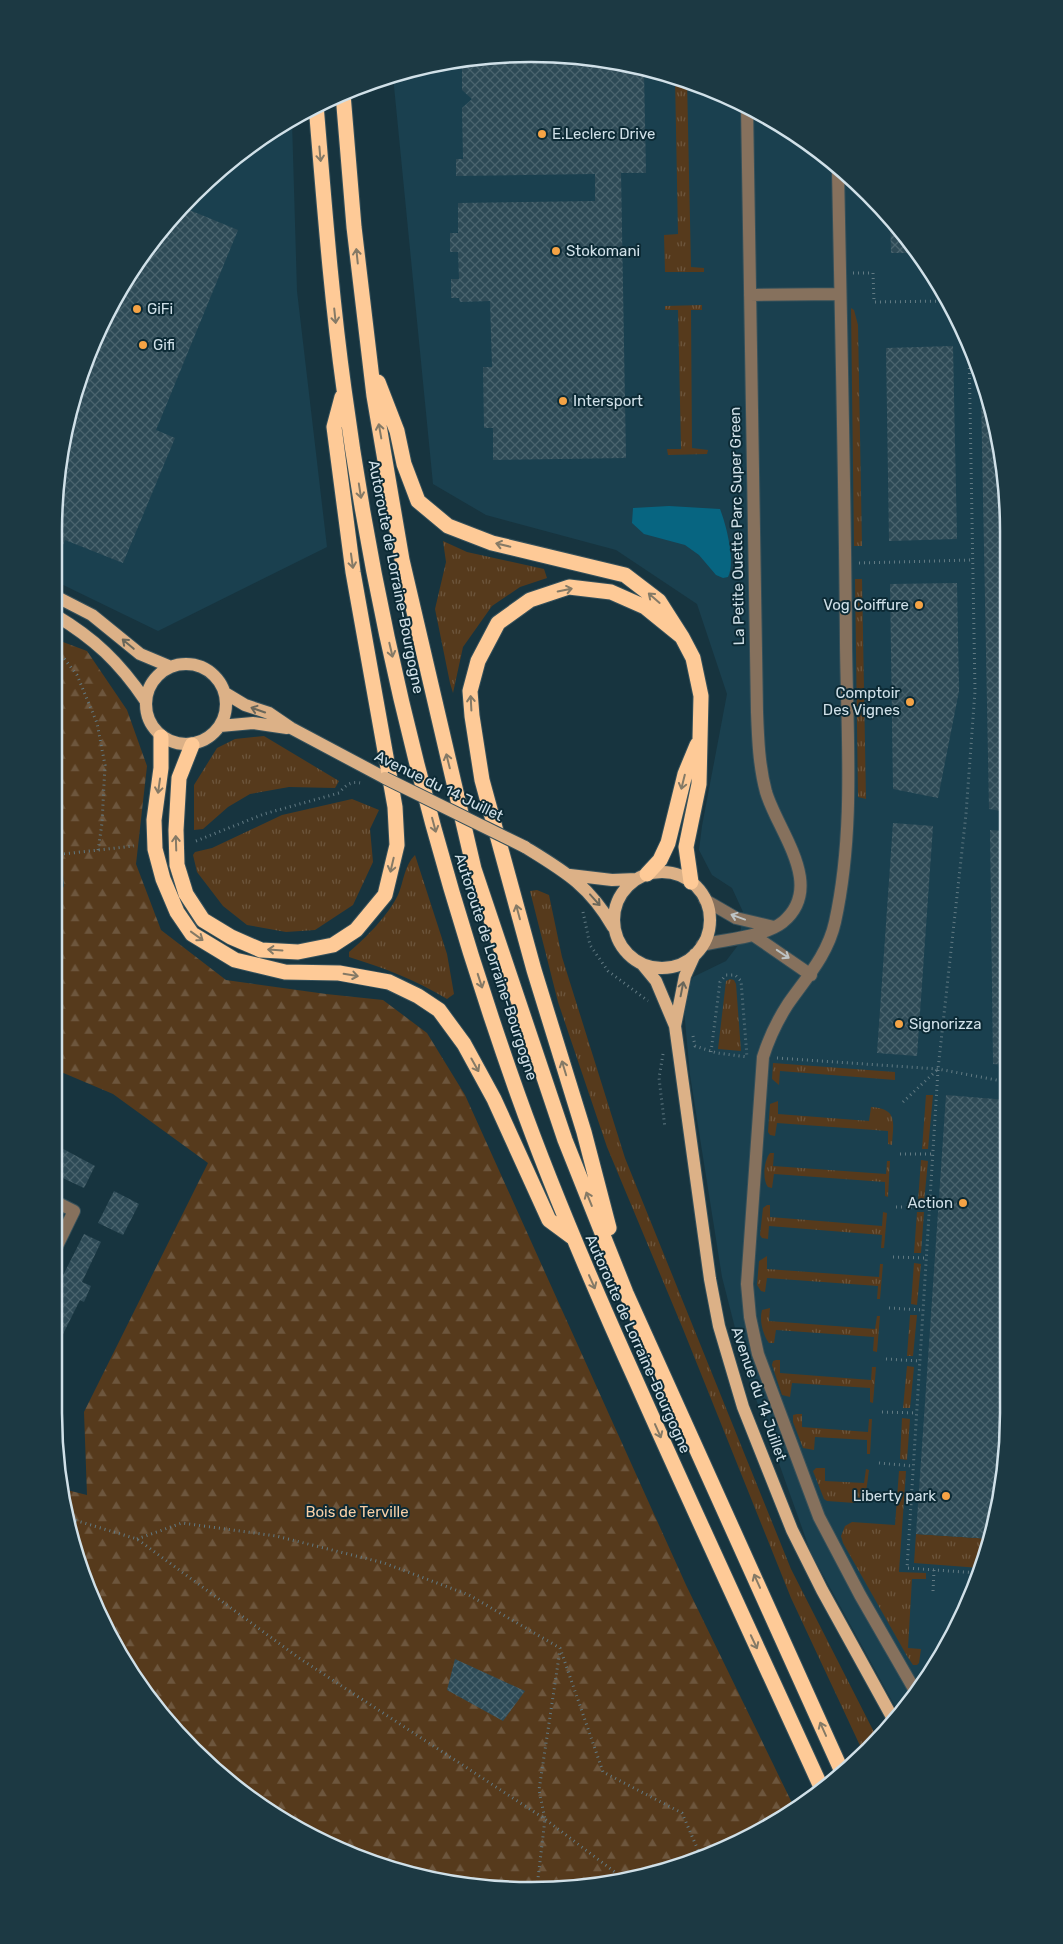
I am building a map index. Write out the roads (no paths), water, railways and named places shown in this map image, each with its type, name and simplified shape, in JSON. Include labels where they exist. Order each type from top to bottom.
[{"type":"highway","name":"Autoroute de Lorraine-Bourgogne","points":[[345,101],[354,227],[369,357],[402,560],[474,869],[565,1140],[626,1293],[840,1766]]},
{"type":"highway","name":"Autoroute de Lorraine-Bourgogne","points":[[317,115],[335,314],[344,391],[364,518],[386,632],[411,737],[448,876],[480,984],[572,1238],[697,1518],[819,1783]]},
{"type":"highway","points":[[369,357],[397,431],[404,464],[418,501],[448,526],[492,543],[625,574],[659,601],[682,637],[693,658],[701,696],[699,784],[686,847],[691,882]]},
{"type":"highway","points":[[192,745],[179,778],[176,830],[177,865],[186,894],[204,920],[231,938],[261,950],[298,952],[333,945],[356,930],[385,895],[397,845],[395,807],[354,572],[334,427],[344,391]]},
{"type":"highway","points":[[626,1293],[584,1132],[534,970],[482,780],[470,692],[478,662],[498,622],[530,600],[569,587],[611,592],[645,607],[682,637]]},
{"type":"highway","points":[[161,737],[161,768],[154,820],[155,849],[163,879],[177,912],[192,934],[235,960],[285,972],[339,974],[389,982],[418,996],[438,1010],[464,1044],[494,1099],[549,1220],[572,1238]]},
{"type":"highway","points":[[642,877],[660,860],[668,843],[685,774],[700,737]]},
{"type":"main road","points":[[62,600],[92,615],[140,654],[170,667]]},
{"type":"main road","points":[[62,620],[96,642],[122,668],[145,700]]},
{"type":"main road","points":[[187,664],[197,665],[215,676],[225,693],[226,704],[225,715],[220,726],[204,741],[192,745],[171,743],[161,737],[152,727],[146,714],[145,700],[153,680],[161,672],[170,667],[187,664]]},
{"type":"main road","name":"Avenue du 14 Juillet","points":[[225,693],[245,705],[269,713],[291,728],[385,778],[524,847],[570,875],[603,908],[614,929]]},
{"type":"main road","name":"Avenue du 14 Juillet","points":[[220,726],[253,723],[291,728]]},
{"type":"main road","points":[[659,872],[670,873],[681,876],[691,882],[705,900],[709,923],[707,934],[699,949],[686,961],[670,967],[653,967],[642,964],[624,950],[618,940],[614,929],[616,906],[628,886],[642,877],[659,872]]},
{"type":"main road","name":"Avenue du 14 Juillet","points":[[570,875],[612,880],[642,877]]},
{"type":"main road","name":"Avenue du 14 Juillet","points":[[675,1030],[685,976],[699,949]]},
{"type":"main road","name":"Avenue du 14 Juillet","points":[[642,964],[656,981],[675,1030],[717,1316],[743,1407],[792,1530],[822,1590],[890,1714]]},
{"type":"street","name":"La Petite Ouette Parc Super Green","points":[[699,949],[753,935],[783,922],[799,901],[802,879],[766,792],[759,758],[747,115]]},
{"type":"street","points":[[838,177],[846,563],[848,800],[846,859],[835,924],[825,952],[811,975],[788,1005],[769,1037],[764,1057],[748,1284],[754,1339],[776,1406],[819,1517],[860,1595],[912,1686]]},
{"type":"street","points":[[750,295],[840,294]]},
{"type":"street","points":[[705,900],[736,918],[774,927]]},
{"type":"street","points":[[753,935],[811,975]]},
{"type":"street","points":[[62,1205],[74,1211],[62,1236]]},
{"type":"water","points":[[669,506],[720,509],[731,553],[728,577],[723,578],[716,575],[699,555],[685,545],[644,534],[632,523],[633,508]]},
{"type":"place","name":"E.Leclerc Drive","points":[[542,134]]},
{"type":"place","name":"Stokomani","points":[[556,251]]},
{"type":"place","name":"GiFi","points":[[137,309]]},
{"type":"place","name":"Gifi","points":[[143,345]]},
{"type":"place","name":"Intersport","points":[[563,401]]},
{"type":"place","name":"Vog Coiffure","points":[[919,605]]},
{"type":"place","name":"Comptoir Des Vignes","points":[[910,702]]},
{"type":"place","name":"Signorizza","points":[[899,1024]]},
{"type":"place","name":"Action","points":[[963,1203]]},
{"type":"place","name":"Liberty park","points":[[946,1496]]},
{"type":"park label","name":"Bois de Terville","points":[[357,1512]]}]
